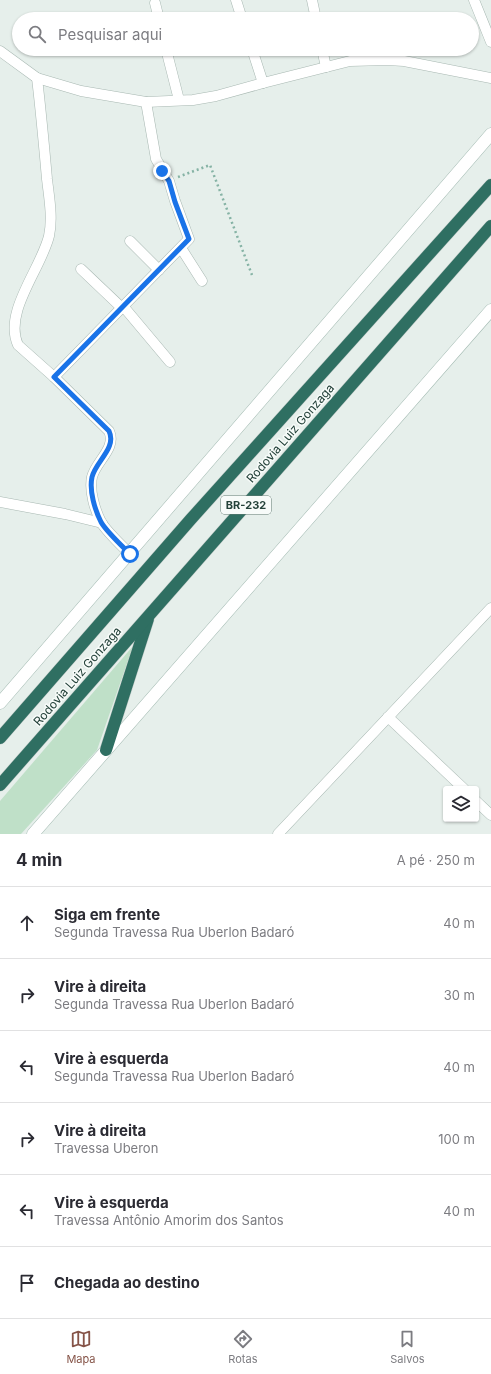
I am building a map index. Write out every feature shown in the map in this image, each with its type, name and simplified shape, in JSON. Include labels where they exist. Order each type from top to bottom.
[{"type":"highway","name":"Rodovia Luiz Gonzaga","points":[[0,738],[191,519],[491,185]]},
{"type":"highway","name":"Rodovia Luiz Gonzaga","points":[[0,785],[491,226]]},
{"type":"highway","points":[[106,750],[149,615]]},
{"type":"highway","points":[[0,730],[16,720]]},
{"type":"street","points":[[236,0],[240,12]]},
{"type":"street","points":[[312,0],[315,12]]},
{"type":"street","points":[[474,0],[479,12]]},
{"type":"street","points":[[155,2],[157,12]]},
{"type":"street","points":[[479,12],[491,42]]},
{"type":"street","points":[[0,51],[38,78],[81,91],[146,102],[216,96],[350,62],[387,60],[418,64],[491,78]]},
{"type":"street","points":[[168,56],[179,100]]},
{"type":"street","points":[[254,56],[263,83]]},
{"type":"street","points":[[324,56],[326,67]]},
{"type":"street","points":[[38,78],[51,223],[45,248],[18,309],[14,334],[18,345],[54,377],[109,431],[112,437],[111,441],[109,448],[97,465],[92,477],[92,491],[102,523],[130,554]]},
{"type":"street","points":[[54,377],[189,239],[169,181],[156,159],[146,102]]},
{"type":"street","points":[[0,703],[491,134]]},
{"type":"street","points":[[130,241],[159,270]]},
{"type":"street","points":[[181,248],[202,281]]},
{"type":"street","points":[[81,269],[122,307],[170,362]]},
{"type":"street","points":[[33,834],[490,313]]},
{"type":"street","points":[[0,502],[102,523]]},
{"type":"street","points":[[278,834],[491,608]]},
{"type":"street","points":[[388,716],[461,786]]},
{"type":"street","points":[[479,804],[491,815]]},
{"type":"path","points":[[169,181],[210,165],[252,275]]},
{"type":"green space","points":[[133,646],[97,750],[21,834],[0,834],[0,801]]},
{"type":"route","points":[[130,554],[102,523],[92,491],[92,477],[97,465],[109,448],[112,437],[109,431],[54,377],[189,239],[169,181],[162,171]]}]
